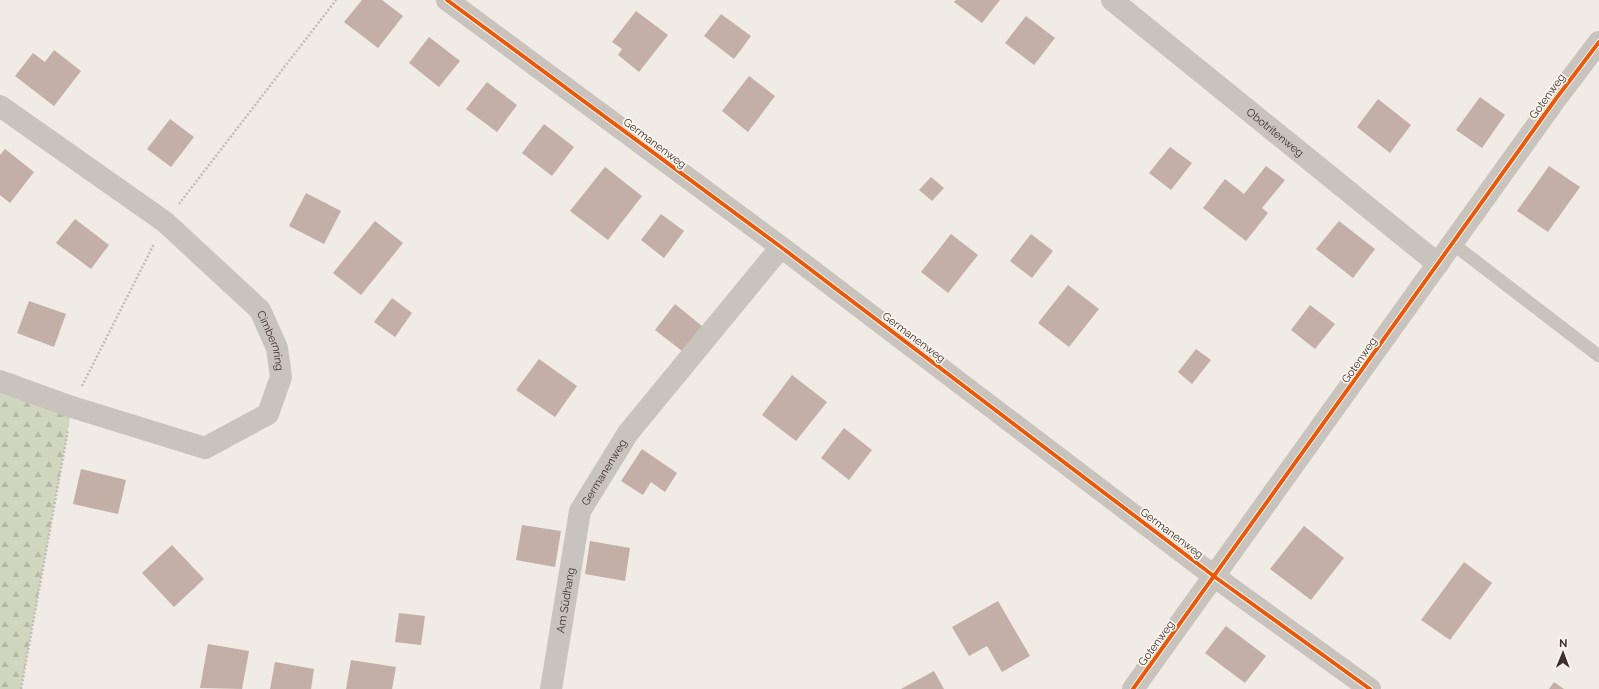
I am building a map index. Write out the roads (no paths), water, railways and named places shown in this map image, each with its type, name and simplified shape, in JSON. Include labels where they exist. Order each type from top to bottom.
[{"type":"street","name":"Germanenweg","points":[[447,0],[781,247],[1215,577],[1370,689]]},
{"type":"street","name":"Obotritenweg","points":[[1112,0],[1438,264]]},
{"type":"street","name":"Gotenweg","points":[[1134,686],[1215,577],[1551,106],[1599,42]]},
{"type":"street","name":"Cimbernring","points":[[0,106],[165,222],[260,310],[277,348],[281,377],[268,414],[205,448],[72,406],[0,381]]},
{"type":"street","name":"Germanenweg","points":[[580,511],[628,433],[781,247]]},
{"type":"street","name":"Am Südhang","points":[[551,689],[580,511]]},
{"type":"lane","points":[[1453,244],[1599,356]]}]
